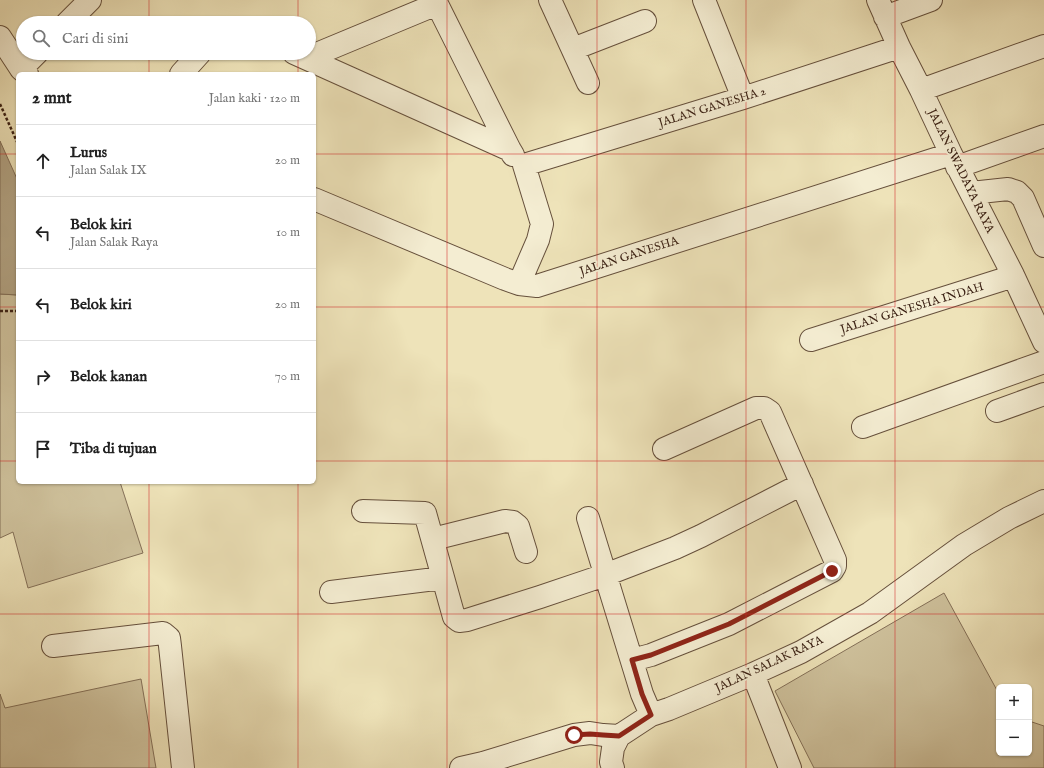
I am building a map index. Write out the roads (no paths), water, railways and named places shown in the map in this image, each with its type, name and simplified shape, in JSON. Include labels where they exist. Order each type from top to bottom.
[{"type":"street","points":[[74,16],[90,0]]},
{"type":"street","points":[[550,0],[588,83]]},
{"type":"street","points":[[704,0],[743,98]]},
{"type":"street","points":[[887,10],[931,0]]},
{"type":"street","points":[[316,50],[436,2],[517,158],[542,224],[538,240],[519,284]]},
{"type":"street","name":"JALAN SWADAYA RAYA","points":[[887,10],[899,47],[970,193],[1013,275],[1044,342]]},
{"type":"street","points":[[573,49],[645,22]]},
{"type":"street","points":[[0,37],[16,60]]},
{"type":"street","points":[[921,90],[1044,46]]},
{"type":"street","name":"JALAN GANESHA 2","points":[[517,158],[743,98],[899,47]]},
{"type":"street","points":[[16,60],[24,71],[32,60]]},
{"type":"street","points":[[183,72],[194,60]]},
{"type":"street","points":[[309,60],[517,158]]},
{"type":"street","name":"JALAN GANESHA","points":[[316,200],[519,284],[537,286],[954,160],[1044,136]]},
{"type":"street","points":[[970,193],[1008,190],[1017,192],[1022,198],[1044,246]]},
{"type":"street","name":"JALAN GANESHA INDAH","points":[[811,340],[1013,275]]},
{"type":"street","points":[[863,427],[1044,362]]},
{"type":"street","points":[[996,411],[1044,394]]},
{"type":"street","points":[[632,660],[651,655],[729,624],[832,571],[836,566],[835,560],[770,412],[764,408],[756,408],[664,450]]},
{"type":"street","points":[[363,511],[425,513],[454,617],[459,621],[467,620],[518,604],[675,548],[802,484]]},
{"type":"street","name":"JALAN SALAK RAYA","points":[[619,736],[651,715],[753,674],[801,652],[838,632],[870,613],[964,545],[1010,518],[1044,501]]},
{"type":"street","points":[[588,518],[642,694],[651,715]]},
{"type":"street","points":[[433,539],[505,521],[513,522],[518,526],[526,552]]},
{"type":"street","points":[[331,592],[443,578]]},
{"type":"street","points":[[54,646],[163,633],[169,638],[183,768]]},
{"type":"street","points":[[753,674],[790,768]]},
{"type":"street","points":[[461,768],[483,763],[574,735],[590,734],[619,736],[613,748],[611,762],[612,768]]}]
